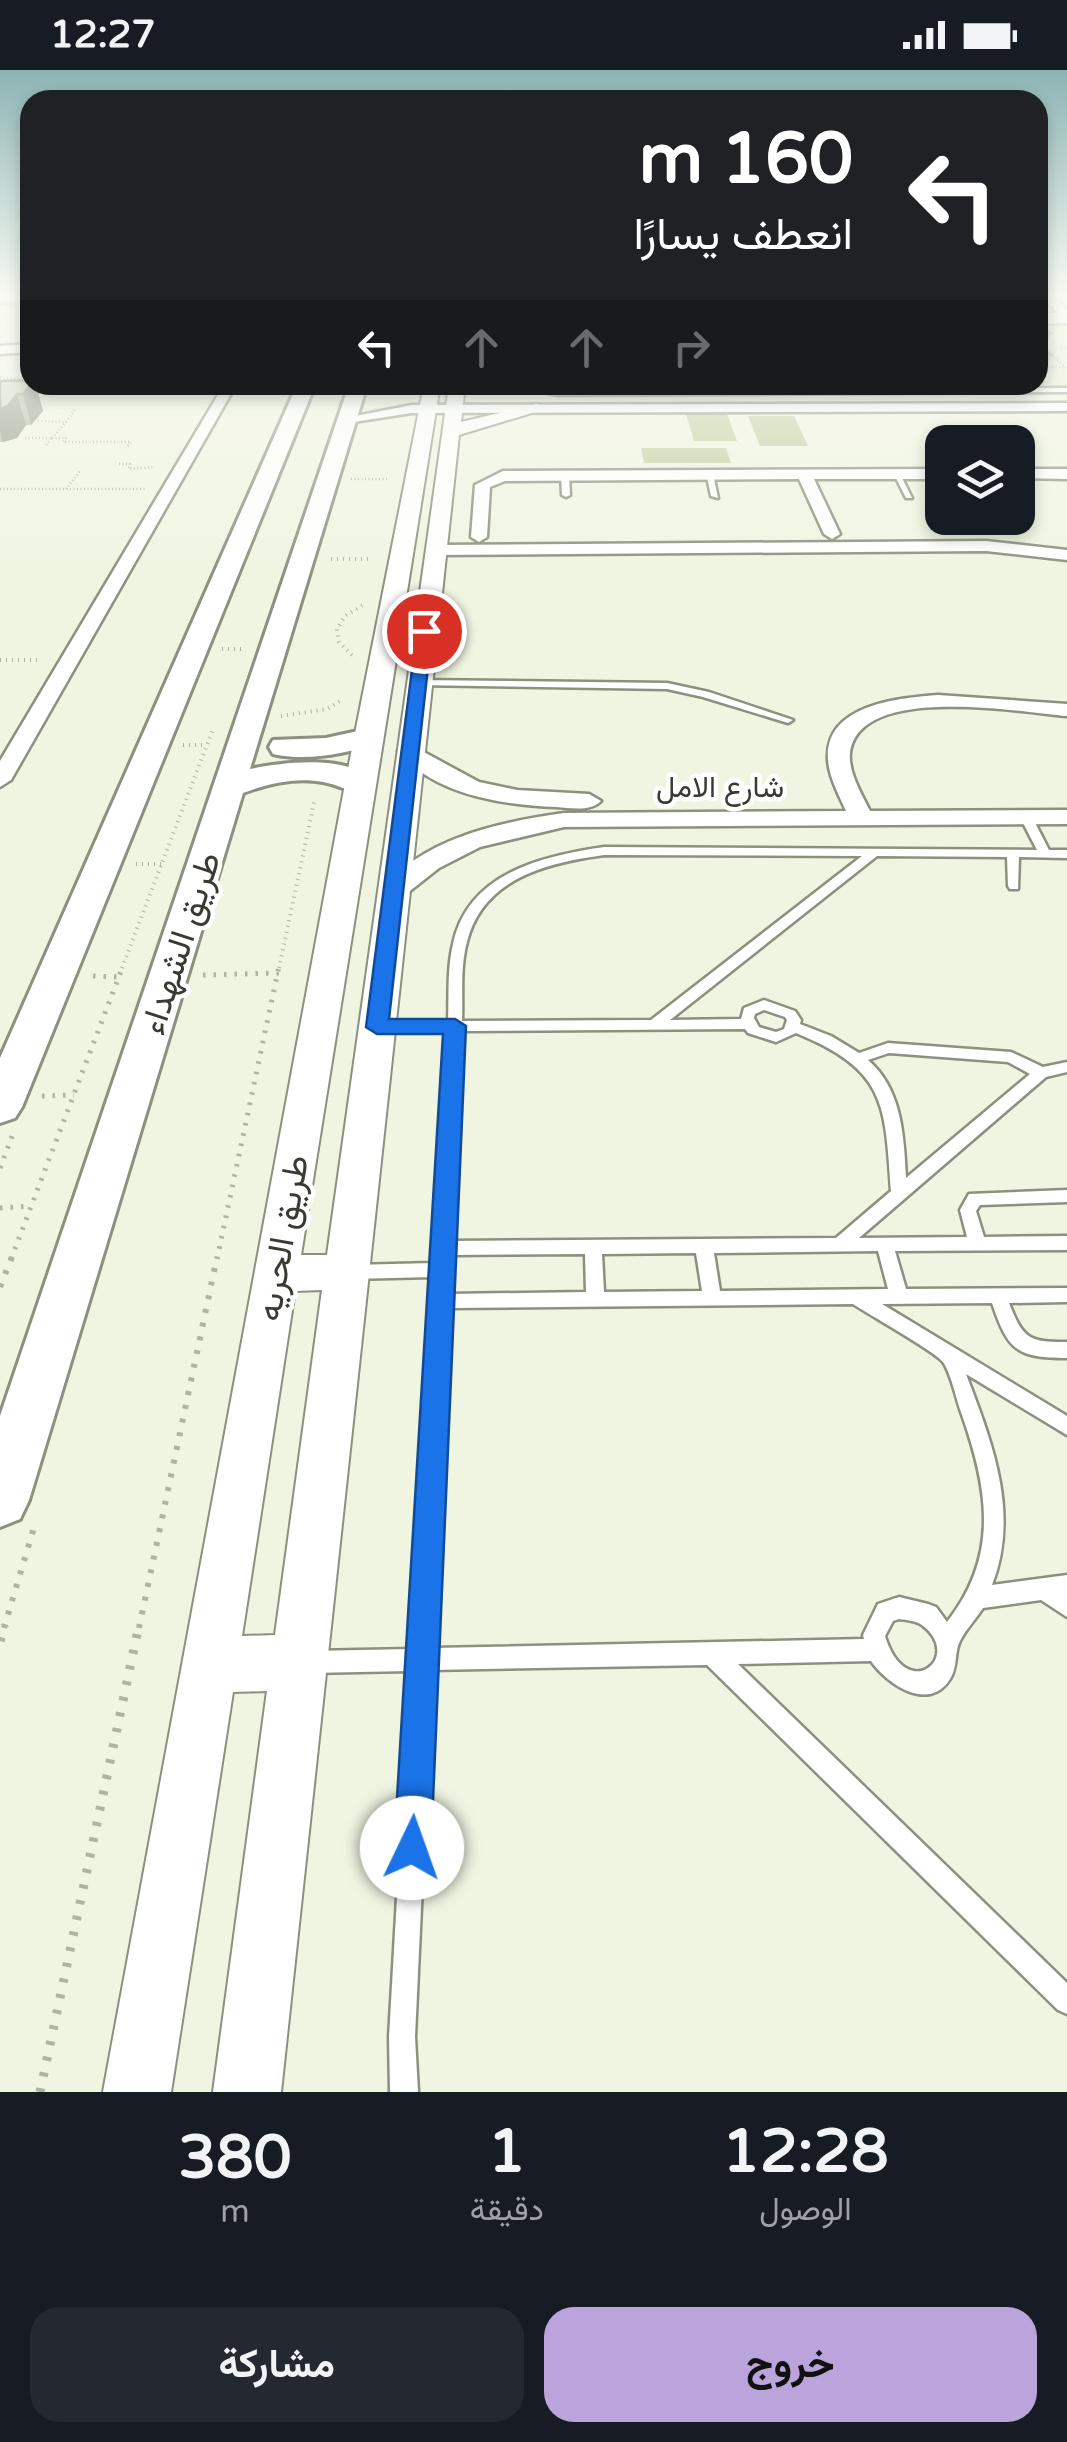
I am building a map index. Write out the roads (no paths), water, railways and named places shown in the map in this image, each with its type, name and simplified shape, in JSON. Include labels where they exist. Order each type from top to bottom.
[{"type":"main road","points":[[14,1102],[302,395]]},
{"type":"main road","name":"طريق الشهداء","points":[[0,1500],[230,787],[232,726],[360,399]]},
{"type":"main road","points":[[232,726],[304,748],[353,726]]},
{"type":"main road","points":[[230,787],[274,772],[298,770],[342,776],[359,784]]},
{"type":"main road","points":[[0,1404],[26,1370],[47,1354]]},
{"type":"street","points":[[0,780],[8,752],[70,660],[164,489],[224,395]]},
{"type":"street","points":[[360,399],[532,405],[1067,407]]},
{"type":"street","points":[[360,399],[532,405]]},
{"type":"street","points":[[454,400],[488,418],[532,405]]},
{"type":"street","name":"طريق الحريه","points":[[137,2092],[359,784],[353,726],[379,663],[454,400]]},
{"type":"street","points":[[588,405],[1067,407]]},
{"type":"street","points":[[479,536],[483,485],[514,474],[925,474]]},
{"type":"street","points":[[804,474],[832,534]]},
{"type":"street","points":[[1035,474],[1067,474]]},
{"type":"street","points":[[410,553],[479,536],[925,533]]},
{"type":"street","points":[[410,553],[986,546],[1067,554]]},
{"type":"street","name":"طريق الحريه","points":[[247,2092],[409,751],[379,663]]},
{"type":"street","points":[[857,808],[838,755],[843,738],[875,712],[901,704],[947,700],[1067,710]]},
{"type":"street","name":"شارع الامل","points":[[409,751],[443,777],[529,812],[564,820],[1067,797]]},
{"type":"street","name":"شارع الامل","points":[[857,808],[1067,816]]},
{"type":"street","name":"شارع الامل","points":[[392,893],[437,856],[529,812]]},
{"type":"street","points":[[318,1027],[377,1027]]},
{"type":"street","points":[[276,1273],[348,1272]]},
{"type":"street","points":[[210,1666],[300,1662]]},
{"type":"lane","points":[[454,400],[542,395]]},
{"type":"lane","points":[[565,474],[566,496]]},
{"type":"lane","points":[[709,474],[715,496]]},
{"type":"lane","points":[[896,474],[909,496]]},
{"type":"lane","points":[[379,663],[667,686],[788,720]]},
{"type":"lane","points":[[1026,817],[1045,854]]},
{"type":"lane","points":[[404,2092],[402,2037],[443,1248],[459,945],[465,920],[481,898],[504,879],[533,865],[604,851],[1067,854]]},
{"type":"lane","points":[[654,1025],[875,852]]},
{"type":"lane","points":[[1013,854],[1014,886]]},
{"type":"lane","points":[[748,1024],[749,1012],[764,1005],[784,1008],[794,1020],[794,1027]]},
{"type":"lane","points":[[377,1027],[748,1024],[759,1034],[776,1037],[794,1027],[828,1040],[857,1058],[889,1098],[896,1120],[899,1191]]},
{"type":"lane","points":[[857,1058],[888,1048],[1010,1057],[1041,1073]]},
{"type":"lane","points":[[839,1245],[1041,1073],[1067,1066]]},
{"type":"lane","points":[[977,1244],[968,1210],[975,1199],[1067,1196]]},
{"type":"lane","points":[[443,1248],[1067,1243]]},
{"type":"lane","points":[[884,1244],[898,1296]]},
{"type":"lane","points":[[704,1246],[712,1298]]},
{"type":"lane","points":[[593,1247],[595,1299]]},
{"type":"lane","points":[[348,1272],[442,1270]]},
{"type":"lane","points":[[441,1301],[1067,1295]]},
{"type":"lane","points":[[998,1296],[1018,1342],[1034,1350],[1067,1350]]},
{"type":"lane","points":[[856,1297],[1067,1426]]},
{"type":"lane","points":[[948,1640],[928,1615],[899,1608],[886,1612],[878,1622],[876,1650],[895,1676],[924,1684],[938,1678],[946,1668],[948,1640],[977,1598],[990,1568],[996,1504],[990,1472],[950,1356]]},
{"type":"lane","points":[[977,1598],[1067,1586]]},
{"type":"lane","points":[[1044,1590],[1067,1606]]},
{"type":"lane","points":[[300,1662],[876,1650]]},
{"type":"lane","points":[[711,1653],[1067,2002]]}]
